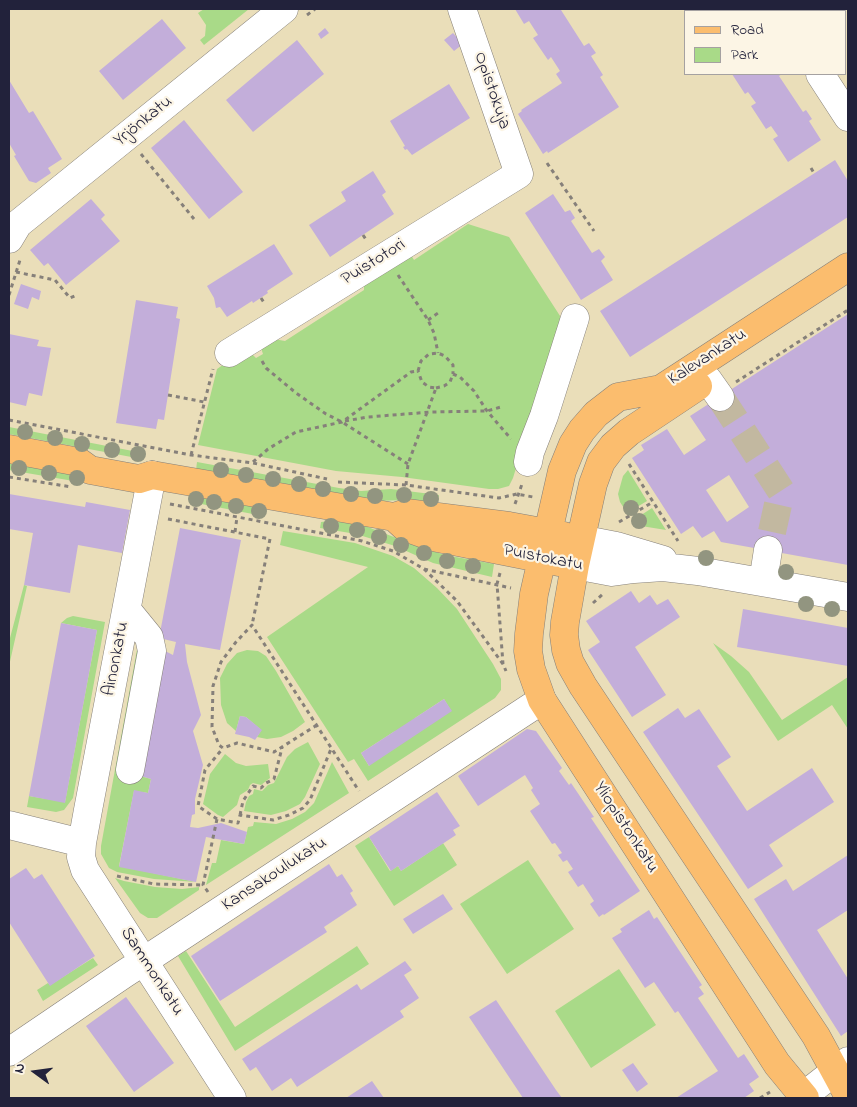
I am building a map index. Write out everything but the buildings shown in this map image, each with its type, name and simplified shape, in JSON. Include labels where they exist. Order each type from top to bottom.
[{"type":"main road","name":"Kalevankatu","points":[[547,532],[567,457],[582,430],[596,414],[618,397],[661,389],[848,267]]},
{"type":"main road","name":"Kalevankatu","points":[[575,565],[593,484],[601,462],[613,446],[629,432],[714,389],[848,289]]},
{"type":"main road","name":"Puistokatu","points":[[9,449],[76,475],[92,458],[142,467],[156,498],[394,517],[406,513],[509,526],[580,539]]},
{"type":"main road","name":"Puistokatu","points":[[394,517],[404,527],[433,537],[575,565]]},
{"type":"main road","name":"Yliopistonkatu","points":[[547,532],[534,594],[528,651],[531,669],[542,700],[777,1064],[803,1098]]},
{"type":"main road","points":[[575,565],[564,635],[570,664],[816,1036],[841,1065],[848,1095]]},
{"type":"street","name":"Yrjönkatu","points":[[12,226],[284,9]]},
{"type":"street","name":"Opistokuja","points":[[462,9],[519,174]]},
{"type":"street","points":[[821,75],[848,116]]},
{"type":"street","name":"Puistotori","points":[[239,347],[519,174]]},
{"type":"street","points":[[528,462],[575,318]]},
{"type":"street","name":"Ainonkatu","points":[[82,843],[127,610],[156,498]]},
{"type":"street","name":"Puistokatu","points":[[580,539],[616,546],[698,570]]},
{"type":"street","points":[[763,582],[768,550]]},
{"type":"street","name":"Puistokatu","points":[[575,565],[612,572],[663,567],[698,570],[848,597]]},
{"type":"street","points":[[127,610],[149,637],[152,650],[130,770]]},
{"type":"street","name":"Kansakoulukatu","points":[[9,1052],[144,961],[542,700]]},
{"type":"street","points":[[9,825],[82,843]]},
{"type":"street","name":"Sammonkatu","points":[[82,843],[81,857],[85,870],[232,1098]]},
{"type":"street","points":[[803,1098],[841,1065]]},
{"type":"path","points":[[139,152],[194,219]]},
{"type":"path","points":[[547,163],[594,231]]},
{"type":"path","points":[[811,168],[814,173]]},
{"type":"path","points":[[386,256],[428,320],[434,333],[438,353]]},
{"type":"path","points":[[16,272],[55,280],[70,298],[77,295]]},
{"type":"path","points":[[428,320],[438,313]]},
{"type":"path","points":[[191,455],[211,373],[218,360],[239,347],[288,387],[326,414],[408,464]]},
{"type":"path","points":[[438,353],[445,356],[452,365],[453,374],[450,382],[436,388],[429,387],[422,382],[418,371],[421,361],[430,354],[438,353]]},
{"type":"path","points":[[342,422],[411,372],[418,371]]},
{"type":"path","points":[[453,374],[465,381],[528,462]]},
{"type":"path","points":[[406,485],[408,464],[436,388]]},
{"type":"path","points":[[168,394],[204,402]]},
{"type":"path","points":[[253,463],[268,449],[296,432],[368,417],[487,411],[501,407]]},
{"type":"path","points":[[9,420],[162,450],[253,463],[328,480]]},
{"type":"path","points":[[626,460],[678,542]]},
{"type":"path","points":[[9,477],[76,475]]},
{"type":"path","points":[[337,482],[406,485],[498,498],[517,494]]},
{"type":"path","points":[[156,498],[237,517],[362,541],[393,551],[424,569],[457,601],[503,664]]},
{"type":"path","points":[[156,498],[235,532],[270,539],[252,625],[221,662],[213,686],[212,727],[219,745],[223,748]]},
{"type":"path","points":[[612,517],[618,525],[653,502]]},
{"type":"path","points":[[235,532],[237,517]]},
{"type":"path","points":[[424,569],[497,584]]},
{"type":"path","points":[[252,625],[361,794]]},
{"type":"path","points":[[282,748],[274,779],[261,788],[253,786],[244,801],[238,824],[217,819],[198,806],[205,770],[223,748],[237,743],[274,752],[316,725]]},
{"type":"path","points":[[240,815],[273,820],[302,808],[310,800],[332,748]]},
{"type":"path","points":[[208,892],[203,885],[217,819]]},
{"type":"path","points":[[114,875],[154,884],[203,885]]},
{"type":"path","points":[[760,1098],[770,1092]]},
{"type":"green space","points":[[204,9],[249,9],[204,45],[200,40],[205,36],[206,25],[198,13]]},
{"type":"green space","points":[[468,224],[509,237],[562,319],[509,486],[489,489],[402,477],[336,471],[198,445],[217,369],[244,350],[250,352],[256,358],[263,354],[260,345],[268,338],[285,341],[364,290],[364,278],[409,252],[414,260]]},
{"type":"green space","points":[[9,427],[143,453],[142,459],[9,434]]},
{"type":"green space","points":[[9,462],[100,478],[138,492],[9,470]]},
{"type":"green space","points":[[197,462],[361,491],[391,489],[439,495],[437,504],[407,500],[375,501],[196,470]]},
{"type":"green space","points":[[628,470],[647,501],[627,513],[620,502],[618,494],[623,476]]},
{"type":"green space","points":[[193,492],[242,502],[264,509],[263,516],[191,502]]},
{"type":"green space","points":[[652,508],[666,530],[635,525],[632,521]]},
{"type":"green space","points":[[352,521],[445,555],[494,564],[492,577],[433,563],[395,546],[356,534],[320,528],[321,522]]},
{"type":"green space","points":[[283,531],[355,543],[393,556],[414,568],[457,609],[493,664],[501,679],[501,690],[495,698],[368,781],[354,759],[348,762],[267,637],[368,567],[280,545]],"holes":[[[444,699],[451,711],[415,718]],[[395,731],[369,766],[361,753]]]},
{"type":"green space","points":[[24,585],[27,586],[9,666],[9,638]]},
{"type":"green space","points":[[73,616],[105,622],[73,798],[64,810],[56,812],[27,807],[29,796],[65,802],[97,630],[61,623]]},
{"type":"green space","points":[[713,643],[749,672],[782,720],[848,677],[848,729],[832,705],[778,741]]},
{"type":"green space","points":[[138,644],[146,646],[137,775],[151,779],[148,793],[134,791],[119,866],[196,882],[154,879],[117,872],[109,868],[101,854]]},
{"type":"green space","points":[[247,650],[258,651],[266,656],[305,722],[281,737],[267,739],[257,737],[261,730],[246,717],[240,716],[236,731],[227,723],[221,705],[220,678],[227,664],[237,653]]},
{"type":"green space","points":[[308,742],[320,764],[300,804],[286,811],[271,815],[244,811],[246,802],[249,796],[253,794],[254,789],[262,791],[268,785],[274,783],[287,757],[295,749]]},
{"type":"green space","points":[[225,754],[236,763],[246,766],[268,764],[270,778],[261,785],[253,783],[250,785],[248,790],[240,795],[237,805],[223,817],[203,804],[210,774]]},
{"type":"green space","points":[[332,762],[349,793],[206,885],[212,863],[216,863],[221,840],[244,844],[248,827],[253,826],[254,822],[276,824],[305,812],[314,803]]},
{"type":"green space","points":[[369,837],[390,871],[398,866],[401,871],[443,843],[457,865],[394,906],[355,846]]},
{"type":"green space","points":[[528,860],[574,929],[507,974],[460,904]]},
{"type":"green space","points":[[115,878],[155,887],[182,889],[199,887],[199,890],[157,918],[148,918],[140,913]]},
{"type":"green space","points":[[357,946],[369,964],[235,1051],[178,956],[186,951],[235,1027]]},
{"type":"green space","points":[[93,958],[98,965],[43,1001],[37,990],[48,983],[50,985]]},
{"type":"green space","points":[[619,969],[656,1025],[591,1068],[555,1011]]},
{"type":"tunnel","points":[[720,397],[781,491],[768,550]]}]
